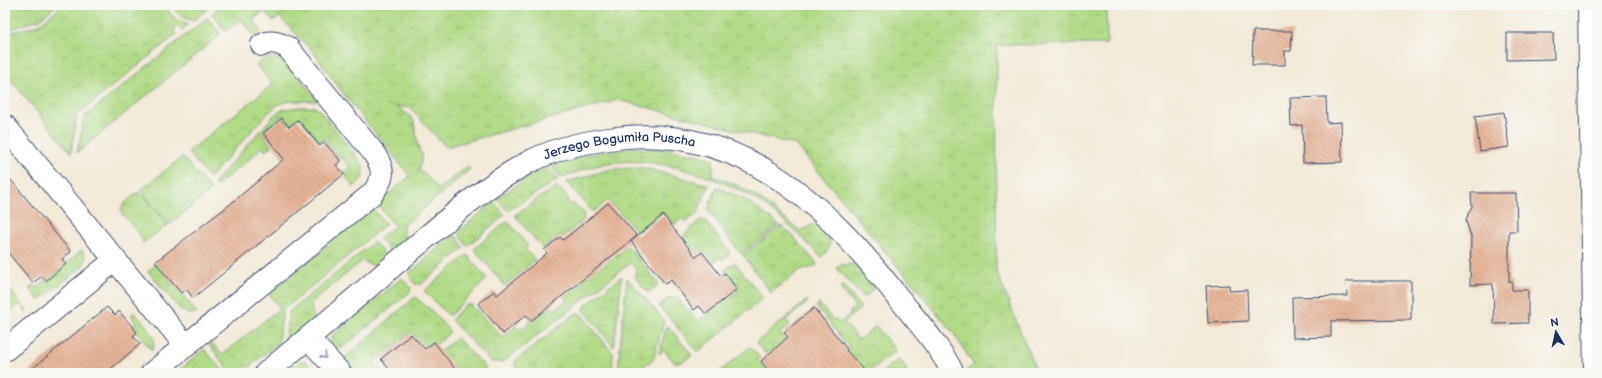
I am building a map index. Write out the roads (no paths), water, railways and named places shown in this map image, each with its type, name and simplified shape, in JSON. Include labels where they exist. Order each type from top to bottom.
[{"type":"street","points":[[1589,5],[1595,373]]},
{"type":"street","points":[[152,373],[372,194],[382,178],[381,166],[373,152],[288,48],[273,42],[267,42],[262,45]]},
{"type":"street","points":[[5,126],[186,346]]},
{"type":"street","name":"Jerzego Bogumiła Puscha","points":[[266,373],[450,216],[487,188],[516,170],[552,152],[576,144],[620,137],[640,136],[687,141],[722,150],[763,168],[793,188],[824,214],[870,263],[935,344],[953,373]]},
{"type":"street","points":[[5,350],[116,260]]},
{"type":"street","points":[[308,338],[340,373]]}]
